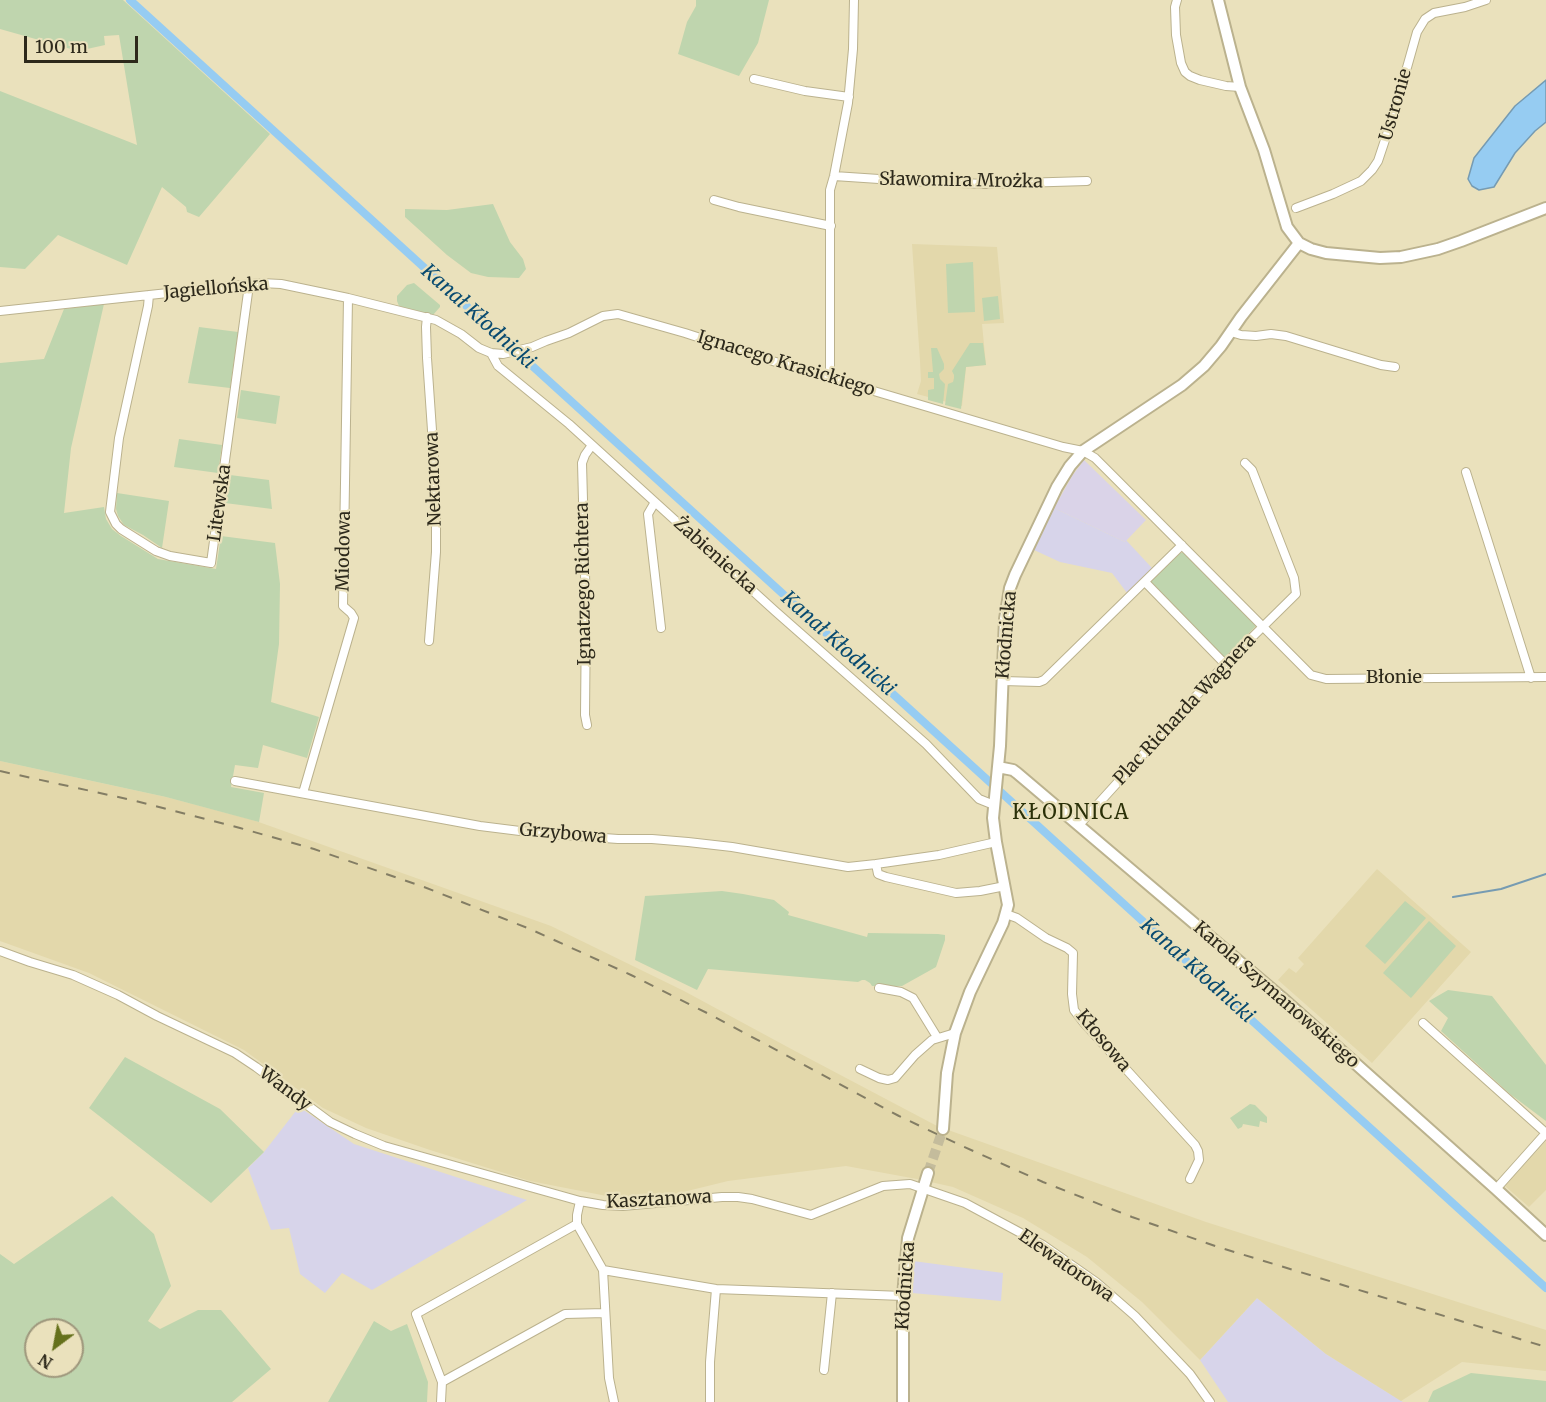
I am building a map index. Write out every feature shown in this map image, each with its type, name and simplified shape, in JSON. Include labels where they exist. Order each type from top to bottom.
[{"type":"main road","points":[[1218,0],[1240,87],[1264,150],[1287,227],[1299,243],[1326,253],[1380,258],[1401,257],[1449,245],[1546,207]]},
{"type":"main road","name":"Kłodnicka","points":[[943,1129],[947,1073],[955,1033],[970,992],[1008,905],[993,824],[1000,746],[1005,619],[1010,588],[1057,487],[1070,466],[1083,451],[1182,385],[1204,366],[1299,243]]},
{"type":"main road","name":"Karola Szymanowskiego","points":[[998,767],[1017,773],[1281,997],[1546,1235]]},
{"type":"main road","name":"Kłodnicka","points":[[903,1402],[903,1296],[908,1238],[928,1173]]},
{"type":"street","points":[[830,377],[830,190],[849,97],[854,0]]},
{"type":"street","points":[[1177,0],[1176,35],[1185,72],[1200,80],[1240,87]]},
{"type":"street","name":"Ustronie","points":[[1296,208],[1361,181],[1372,170],[1378,161],[1395,110],[1417,32],[1425,19],[1434,13],[1465,7],[1484,0]]},
{"type":"street","points":[[754,79],[805,91],[849,97]]},
{"type":"street","name":"Sławomira Mrożka","points":[[834,176],[986,184],[1087,181]]},
{"type":"street","points":[[714,200],[831,226]]},
{"type":"street","name":"Jagiellońska","points":[[0,311],[270,283],[348,298],[427,317],[444,323],[479,348],[491,353]]},
{"type":"street","name":"Litewska","points":[[149,295],[120,431],[110,512],[121,529],[156,552],[211,563],[249,285]]},
{"type":"street","name":"Miodowa","points":[[303,793],[354,618],[343,606],[348,298]]},
{"type":"street","name":"Ignacego Krasickiego","points":[[491,353],[503,354],[532,347],[603,316],[618,314],[1063,447],[1083,451]]},
{"type":"street","name":"Nektarowa","points":[[427,317],[427,358],[436,488],[436,552],[429,641]]},
{"type":"street","points":[[1231,332],[1286,336],[1381,365],[1395,367]]},
{"type":"street","name":"Żabieniecka","points":[[491,353],[498,366],[569,424],[926,744],[979,800],[994,802]]},
{"type":"street","name":"Ignatzego Richtera","points":[[587,725],[585,715],[586,610],[582,463],[592,445]]},
{"type":"street","name":"Plac Richarda Wagnera","points":[[1079,825],[1262,626],[1095,458],[1083,451]]},
{"type":"street","points":[[1245,463],[1252,470],[1294,578],[1296,594],[1262,626]]},
{"type":"street","points":[[1466,472],[1531,678]]},
{"type":"street","points":[[655,502],[648,514],[661,628]]},
{"type":"street","points":[[1003,681],[1039,682],[1044,680],[1182,545]]},
{"type":"street","points":[[1144,582],[1226,664]]},
{"type":"street","name":"Błonie","points":[[1262,626],[1311,675],[1326,679],[1546,677]]},
{"type":"street","name":"Grzybowa","points":[[235,781],[480,826],[536,833],[705,844],[848,867],[939,855],[996,842]]},
{"type":"street","points":[[876,864],[878,874],[885,878],[956,893],[1005,886]]},
{"type":"street","name":"Kłosowa","points":[[1006,914],[1017,918],[1073,953],[1074,1010],[1195,1145],[1199,1160],[1190,1179]]},
{"type":"street","name":"Wandy","points":[[0,951],[73,975],[235,1053],[330,1122],[355,1134],[384,1146],[580,1201]]},
{"type":"street","points":[[879,988],[901,992],[913,998],[937,1037]]},
{"type":"street","points":[[1423,1023],[1546,1133],[1496,1189]]},
{"type":"street","points":[[860,1069],[879,1078],[888,1080],[895,1078],[932,1040],[955,1033]]},
{"type":"street","name":"Kasztanowa","points":[[577,1224],[580,1201],[623,1206],[738,1197],[811,1215],[883,1186],[910,1184],[922,1189]]},
{"type":"street","name":"Elewatorowa","points":[[922,1189],[965,1203],[1034,1240],[1096,1282],[1135,1316],[1190,1374],[1210,1402]]},
{"type":"street","points":[[441,1402],[442,1382],[416,1314],[577,1224],[603,1270],[609,1378],[614,1402]]},
{"type":"street","points":[[603,1270],[716,1289],[903,1296]]},
{"type":"street","points":[[710,1402],[710,1362],[716,1289]]},
{"type":"street","points":[[824,1370],[832,1293]]},
{"type":"street","points":[[442,1382],[565,1314],[605,1313]]},
{"type":"shaded area","points":[[912,244],[997,247],[1004,323],[982,324],[986,365],[966,367],[962,406],[917,394],[921,381]]},
{"type":"shaded area","points":[[1084,460],[1146,520],[1125,542],[1054,508]]},
{"type":"shaded area","points":[[1054,508],[1125,542],[1126,540],[1152,568],[1127,593],[1112,573],[1060,562],[1034,550]]},
{"type":"shaded area","points":[[0,761],[166,797],[253,820],[551,926],[684,991],[937,1126],[1206,1222],[1546,1330],[1546,1371],[1462,1362],[1401,1401],[1326,1354],[1257,1298],[1200,1360],[1142,1302],[1087,1257],[1023,1218],[953,1187],[917,1179],[846,1166],[728,1181],[671,1195],[622,1199],[530,1181],[366,1128],[323,1108],[244,1050],[89,973],[0,941]]},
{"type":"shaded area","points":[[1377,869],[1471,952],[1372,1063],[1278,980],[1289,968],[1296,973],[1304,964],[1298,958]]},
{"type":"shaded area","points":[[299,1107],[354,1144],[527,1200],[372,1290],[342,1273],[325,1293],[300,1274],[289,1228],[271,1230],[248,1168],[264,1152]]},
{"type":"shaded area","points":[[1546,1141],[1546,1190],[1529,1207],[1505,1186]]},
{"type":"shaded area","points":[[913,1261],[1003,1273],[1001,1301],[912,1293]]},
{"type":"shaded area","points":[[1257,1298],[1326,1354],[1403,1402],[1228,1402],[1200,1360]]},
{"type":"green space","points":[[0,0],[123,0],[270,134],[199,217],[187,212],[186,207],[162,187],[127,265],[58,235],[25,269],[0,267],[0,91],[137,145],[119,35],[104,36],[105,45],[78,51],[0,29]]},
{"type":"green space","points":[[696,0],[769,0],[758,43],[739,76],[678,54],[687,22],[696,6]]},
{"type":"green space","points":[[493,204],[510,242],[523,259],[526,269],[519,278],[488,277],[471,273],[447,255],[405,217],[405,209],[447,210]]},
{"type":"green space","points":[[973,262],[975,312],[948,313],[946,264]]},
{"type":"green space","points":[[414,283],[440,305],[433,315],[399,306],[397,296],[407,285]]},
{"type":"green space","points":[[998,296],[1000,319],[984,321],[982,298]]},
{"type":"green space","points":[[104,304],[71,448],[64,513],[104,507],[106,519],[112,529],[158,559],[216,569],[221,536],[275,543],[280,584],[279,644],[271,702],[319,717],[307,758],[263,745],[258,768],[235,765],[231,787],[264,793],[259,822],[166,797],[0,761],[0,363],[44,359],[64,309]]},
{"type":"green space","points":[[199,327],[238,332],[230,388],[188,383]]},
{"type":"green space","points":[[970,343],[983,343],[986,365],[966,367],[961,409],[945,405],[948,384],[953,382],[954,378],[952,371]]},
{"type":"green space","points":[[931,348],[937,348],[944,364],[944,369],[939,374],[945,384],[943,404],[928,400],[928,390],[934,389],[934,378],[928,378],[928,372],[933,372]]},
{"type":"green space","points":[[241,390],[280,396],[276,424],[237,418]]},
{"type":"green space","points":[[179,439],[222,445],[218,473],[174,467]]},
{"type":"green space","points":[[230,475],[269,480],[272,509],[225,503]]},
{"type":"green space","points":[[117,493],[169,501],[162,548],[124,525],[116,509]]},
{"type":"green space","points":[[1179,553],[1184,553],[1256,626],[1224,658],[1150,582]]},
{"type":"green space","points":[[722,891],[774,900],[789,912],[788,915],[867,937],[868,933],[938,934],[945,935],[945,940],[936,967],[902,986],[872,986],[865,980],[858,982],[708,969],[697,990],[635,960],[645,896]]},
{"type":"green space","points":[[1405,901],[1426,918],[1385,964],[1365,946]]},
{"type":"green space","points":[[1429,921],[1456,946],[1411,998],[1383,973]]},
{"type":"green space","points":[[1448,990],[1492,996],[1546,1065],[1546,1121],[1510,1094],[1441,1031],[1448,1018],[1429,1001]]},
{"type":"green space","points":[[125,1057],[220,1109],[264,1152],[211,1203],[89,1108]]},
{"type":"green space","points":[[1250,1104],[1255,1105],[1267,1117],[1267,1123],[1260,1121],[1259,1127],[1243,1124],[1238,1129],[1230,1118]]},
{"type":"green space","points":[[112,1196],[154,1234],[171,1286],[148,1321],[160,1329],[198,1310],[221,1310],[271,1369],[232,1402],[0,1402],[0,1254],[14,1264]]},
{"type":"green space","points":[[374,1321],[391,1331],[407,1324],[428,1382],[427,1402],[328,1402]]},
{"type":"green space","points":[[1471,1373],[1546,1381],[1546,1402],[1428,1402],[1433,1391]]},
{"type":"water","points":[[1546,80],[1546,122],[1515,153],[1494,187],[1479,190],[1472,186],[1468,179],[1474,158],[1515,106]]},
{"type":"waterway","name":"Kanał Kłodnicki","points":[[130,0],[1546,1288]]},
{"type":"waterway","points":[[1453,897],[1501,889],[1546,874]]},
{"type":"tunnel","points":[[928,1173],[943,1129]]},
{"type":"railway","points":[[0,771],[136,801],[240,828],[314,849],[424,887],[530,929],[631,975],[713,1016],[899,1116],[1043,1182],[1132,1217],[1218,1247],[1546,1347]]},
{"type":"district","name":"KŁODNICA","points":[[1071,813]]}]
